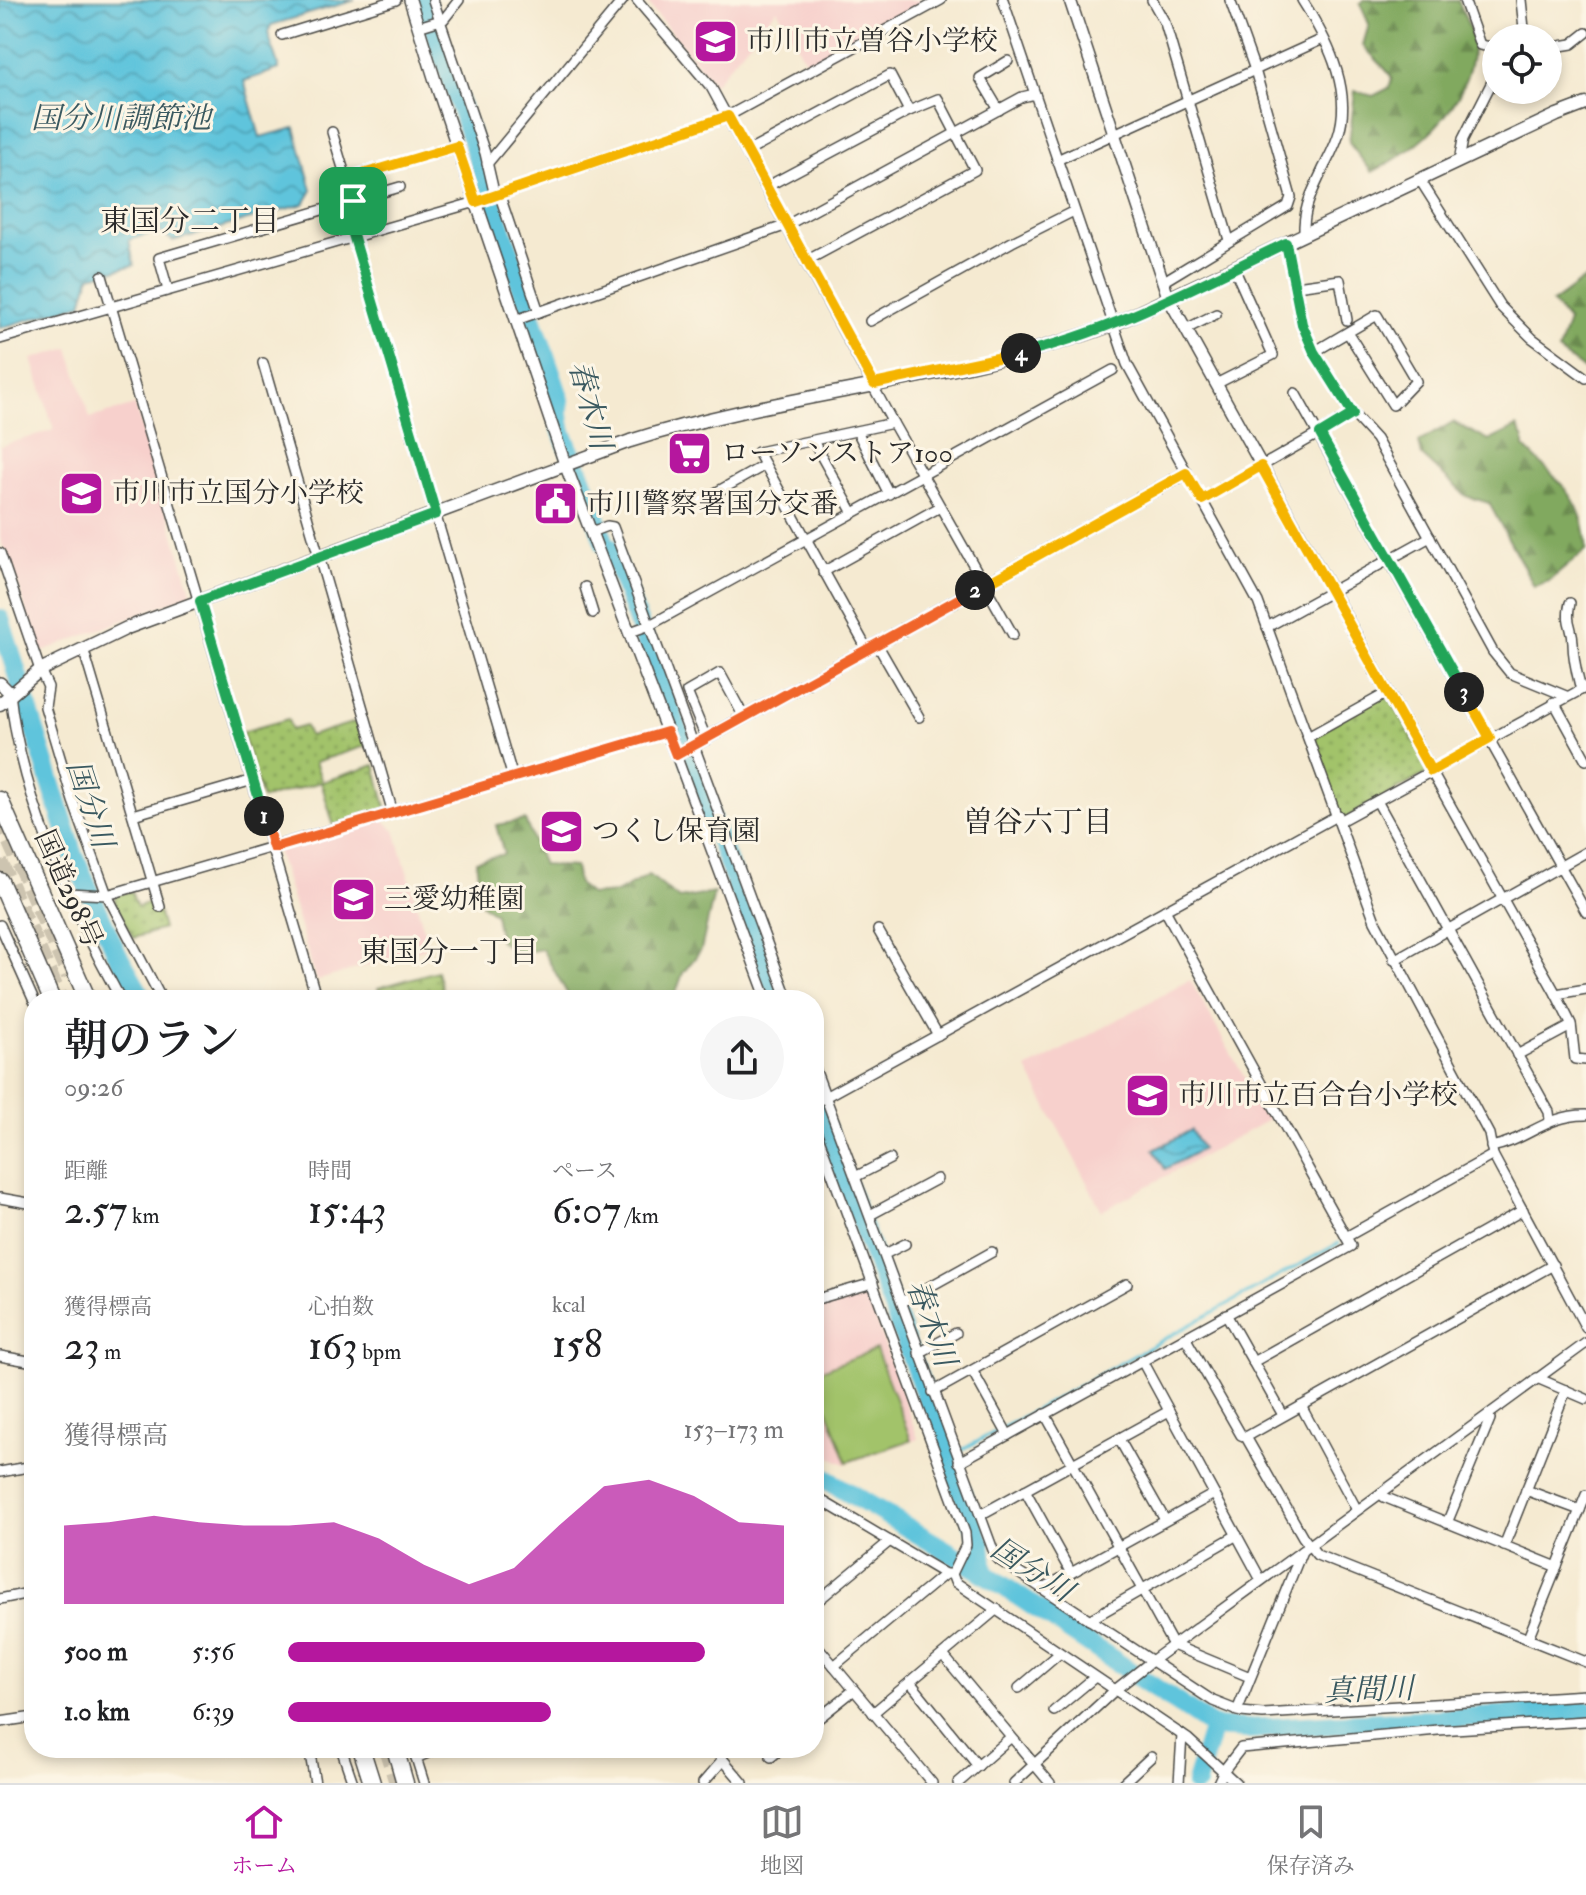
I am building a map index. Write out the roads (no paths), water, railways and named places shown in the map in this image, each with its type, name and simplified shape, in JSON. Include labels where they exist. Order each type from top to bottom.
[{"type":"highway","name":"国道298号","points":[[0,800],[84,990]]},
{"type":"highway","points":[[0,881],[48,990]]},
{"type":"highway","points":[[364,1758],[372,1783]]},
{"type":"highway","points":[[398,1758],[405,1783]]},
{"type":"main road","points":[[0,704],[36,674],[83,648],[200,601],[661,431],[1047,347],[1112,325],[1586,104]]},
{"type":"street","points":[[282,35],[396,0]]},
{"type":"street","points":[[410,0],[430,24],[487,164],[593,531],[667,732],[686,749],[784,990]]},
{"type":"street","points":[[433,0],[430,24],[457,146],[529,315]]},
{"type":"street","points":[[430,24],[444,19],[459,0]]},
{"type":"street","points":[[487,164],[623,0]]},
{"type":"street","points":[[637,0],[703,75],[728,116],[893,423],[1013,635]]},
{"type":"street","points":[[0,339],[498,196],[728,116],[941,0]]},
{"type":"street","points":[[1070,0],[1168,297],[1556,994],[1571,1026],[1575,1059],[1586,1060]]},
{"type":"street","points":[[1152,0],[1165,23],[1229,240]]},
{"type":"street","points":[[1164,281],[1288,206],[1291,197],[1255,70],[1230,0]]},
{"type":"street","points":[[1302,0],[1332,55],[1341,91],[1340,130],[1303,213],[1304,234]]},
{"type":"street","points":[[1464,0],[1482,45]]},
{"type":"street","points":[[1521,0],[1524,24]]},
{"type":"street","points":[[1006,1],[1127,364],[1258,602],[1375,921],[1489,1134],[1492,1151],[1586,1328]]},
{"type":"street","points":[[1562,46],[1572,44],[1586,33]]},
{"type":"street","points":[[1057,160],[1323,39]]},
{"type":"street","points":[[999,110],[980,78],[1008,61]]},
{"type":"street","points":[[747,152],[890,75],[909,111]]},
{"type":"street","points":[[529,315],[787,225],[1022,97],[1035,94]]},
{"type":"street","points":[[766,187],[909,111],[938,99],[975,170],[806,261]]},
{"type":"street","points":[[1459,162],[1463,139],[1482,102]]},
{"type":"street","points":[[332,132],[346,179],[354,237],[513,778]]},
{"type":"street","points":[[346,179],[457,146]]},
{"type":"street","points":[[1420,180],[1500,306],[1532,338],[1586,378]]},
{"type":"street","points":[[168,290],[159,258],[400,187]]},
{"type":"street","points":[[870,321],[1074,211]]},
{"type":"street","points":[[1286,243],[1302,324],[1314,352],[1353,414],[1376,439],[1493,652],[1510,673],[1566,696]]},
{"type":"street","points":[[1216,384],[1273,355],[1234,268]]},
{"type":"street","points":[[102,276],[314,990]]},
{"type":"street","points":[[1296,286],[1340,280],[1347,320]]},
{"type":"street","points":[[1186,329],[1216,314]]},
{"type":"street","points":[[1314,352],[1377,315],[1416,381],[1393,405],[1348,333]]},
{"type":"street","points":[[263,363],[393,813]]},
{"type":"street","points":[[631,632],[648,626],[1113,370]]},
{"type":"street","points":[[1295,393],[1586,912]]},
{"type":"street","points":[[1202,500],[1353,414]]},
{"type":"street","points":[[893,423],[758,452],[823,572],[919,717]]},
{"type":"street","points":[[857,431],[889,494]]},
{"type":"street","points":[[813,441],[853,513]]},
{"type":"street","points":[[699,502],[765,465]]},
{"type":"street","points":[[686,749],[1186,473]]},
{"type":"street","points":[[823,572],[940,507]]},
{"type":"street","points":[[593,531],[613,527],[648,626],[764,990]]},
{"type":"street","points":[[1267,627],[1430,537]]},
{"type":"street","points":[[0,553],[36,674],[48,682],[45,707],[104,895],[156,990]]},
{"type":"street","points":[[585,587],[593,613]]},
{"type":"street","points":[[826,1098],[1165,910],[1377,801],[1554,702],[1584,689],[1571,653],[1573,643],[1567,618],[1570,603]]},
{"type":"street","points":[[83,648],[160,907]]},
{"type":"street","points":[[706,738],[687,692],[720,673],[744,717]]},
{"type":"street","points":[[0,683],[10,693],[12,715],[28,776],[71,893],[115,990]]},
{"type":"street","points":[[1308,737],[1387,693]]},
{"type":"street","points":[[1554,702],[1586,760]]},
{"type":"street","points":[[71,893],[104,895],[153,882],[667,732]]},
{"type":"street","points":[[133,815],[253,780]]},
{"type":"street","points":[[1377,801],[1549,1112],[1550,1120]]},
{"type":"street","points":[[1394,960],[1586,852]]},
{"type":"street","points":[[957,1456],[1005,1430],[1045,1414],[1351,1246],[1165,910]]},
{"type":"street","points":[[0,925],[29,990]]},
{"type":"street","points":[[878,930],[938,1035]]},
{"type":"street","points":[[1556,994],[1586,989]]},
{"type":"street","points":[[1517,1055],[1571,1026]]},
{"type":"street","points":[[824,1093],[996,1558],[1150,1662],[1213,1701],[1237,1711],[1263,1714],[1586,1695]]},
{"type":"street","points":[[1346,1237],[1550,1120],[1586,1115]]},
{"type":"street","points":[[824,1152],[965,1533],[966,1545],[948,1574],[834,1666]]},
{"type":"street","points":[[855,1177],[890,1159]]},
{"type":"street","points":[[870,1215],[937,1179]]},
{"type":"street","points":[[0,1198],[24,1202]]},
{"type":"street","points":[[1253,1362],[1523,1210]]},
{"type":"street","points":[[885,1254],[905,1244]]},
{"type":"street","points":[[902,1302],[992,1252]]},
{"type":"street","points":[[1246,1437],[1553,1265]]},
{"type":"street","points":[[824,1297],[873,1283]]},
{"type":"street","points":[[933,1392],[1127,1284]]},
{"type":"street","points":[[1226,1314],[1283,1415]]},
{"type":"street","points":[[919,1353],[956,1333]]},
{"type":"street","points":[[1185,1337],[1241,1435],[1246,1437],[1306,1548],[1586,1662]]},
{"type":"street","points":[[1014,1783],[1150,1662],[1586,1343]]},
{"type":"street","points":[[0,1356],[24,1360]]},
{"type":"street","points":[[1142,1361],[1261,1580]]},
{"type":"street","points":[[973,1372],[1005,1430]]},
{"type":"street","points":[[1537,1378],[1586,1399]]},
{"type":"street","points":[[1504,1546],[1566,1390]]},
{"type":"street","points":[[1301,1406],[1357,1510]]},
{"type":"street","points":[[980,1515],[1169,1411]]},
{"type":"street","points":[[1045,1414],[1173,1645],[1250,1677]]},
{"type":"street","points":[[1447,1523],[1490,1419],[1488,1415]]},
{"type":"street","points":[[1119,1439],[1165,1520]]},
{"type":"street","points":[[0,1472],[24,1468]]},
{"type":"street","points":[[1025,1490],[1071,1573]]},
{"type":"street","points":[[1526,1490],[1580,1510]]},
{"type":"street","points":[[1381,1493],[1384,1497],[1557,1567]]},
{"type":"street","points":[[1042,1589],[1214,1494]]},
{"type":"street","points":[[1528,1638],[1586,1497]]},
{"type":"street","points":[[824,1502],[948,1574],[955,1582],[1185,1737],[1236,1783]]},
{"type":"street","points":[[1089,1620],[1237,1535]]},
{"type":"street","points":[[824,1596],[890,1541]]},
{"type":"street","points":[[1237,1711],[1306,1548]]},
{"type":"street","points":[[0,1599],[24,1594]]},
{"type":"street","points":[[873,1713],[997,1609]]},
{"type":"street","points":[[1019,1688],[1060,1653]]},
{"type":"street","points":[[824,1654],[932,1783]]},
{"type":"street","points":[[943,1655],[1050,1783]]},
{"type":"street","points":[[1054,1711],[1095,1677]]},
{"type":"street","points":[[910,1682],[978,1766]]},
{"type":"street","points":[[824,1713],[854,1690]]},
{"type":"street","points":[[0,1722],[24,1718]]},
{"type":"street","points":[[1218,1783],[1241,1748],[1438,1730],[1586,1721]]},
{"type":"street","points":[[958,1783],[1011,1737]]},
{"type":"street","points":[[1179,1783],[1185,1737]]},
{"type":"street","points":[[1123,1783],[1151,1757]]},
{"type":"street","points":[[311,1758],[315,1783]]},
{"type":"street","points":[[344,1758],[353,1783]]},
{"type":"street","points":[[416,1758],[424,1783]]},
{"type":"street","points":[[703,1783],[723,1760],[743,1783]]},
{"type":"street","points":[[417,1783],[420,1771]]},
{"type":"water","name":"国分川調節池","points":[[0,0],[355,0],[271,25],[268,33],[279,69],[244,81],[260,137],[295,128],[312,190],[304,204],[173,241],[159,231],[129,240],[134,265],[90,276],[82,304],[0,328]]},
{"type":"water","points":[[1191,1130],[1202,1149],[1165,1169],[1154,1150]]},
{"type":"waterway","name":"春木川","points":[[424,0],[560,400],[559,417],[563,434],[605,544],[611,549],[775,990]]},
{"type":"waterway","name":"国分川","points":[[0,619],[74,856],[117,954],[137,990]]},
{"type":"waterway","name":"春木川","points":[[824,1123],[981,1544],[984,1573]]},
{"type":"waterway","points":[[960,1451],[1339,1243]]},
{"type":"waterway","name":"国分川","points":[[824,1478],[984,1573],[1213,1727],[1248,1729],[1586,1711]]},
{"type":"waterway","name":"真間川","points":[[1196,1783],[1213,1727]]},
{"type":"tunnel","points":[[0,820],[69,976]]},
{"type":"tunnel","points":[[0,862],[57,990]]},
{"type":"tunnel","points":[[389,1758],[397,1783]]},
{"type":"place","name":"市川市立曽谷小学校","points":[[715,41]]},
{"type":"place","name":"ローソンストア100","points":[[690,453]]},
{"type":"place","name":"市川市立国分小学校","points":[[81,493]]},
{"type":"place","name":"市川警察署国分交番","points":[[555,504]]},
{"type":"place","name":"つくし保育園","points":[[561,831]]},
{"type":"place","name":"三愛幼稚園","points":[[353,899]]},
{"type":"place","name":"市川市立百合台小学校","points":[[1147,1095]]},
{"type":"district","name":"東国分二丁目","points":[[190,221]]},
{"type":"district","name":"曽谷六丁目","points":[[1038,822]]},
{"type":"district","name":"東国分一丁目","points":[[449,952]]}]
